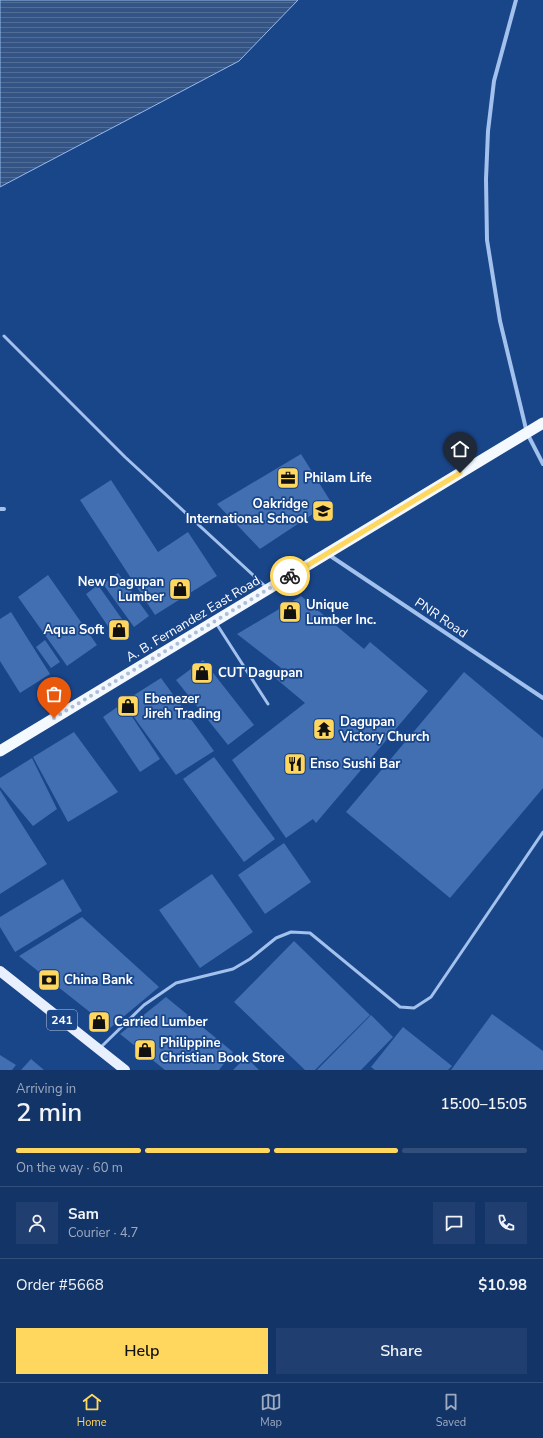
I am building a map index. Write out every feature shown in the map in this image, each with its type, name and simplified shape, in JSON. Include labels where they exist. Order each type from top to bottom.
[{"type":"highway","name":"A. B. Fernandez East Road","points":[[0,751],[543,423]]},
{"type":"main road","name":"241","points":[[0,971],[125,1070]]},
{"type":"street","points":[[516,0],[494,81],[486,179],[487,240],[500,321],[527,433],[543,464]]},
{"type":"street","name":"PNR Road","points":[[328,554],[543,698]]},
{"type":"lane","points":[[4,336],[125,457],[269,589]]},
{"type":"lane","points":[[215,621],[268,704]]},
{"type":"lane","points":[[99,1049],[144,1006],[176,983],[233,969],[250,959],[276,938],[291,932],[310,933],[400,1007],[414,1008],[431,997],[543,832]]},
{"type":"water","points":[[0,0],[298,0],[239,61],[0,187]]},
{"type":"building","name":"Philam Life","points":[[301,454],[331,502],[260,549],[217,504]]},
{"type":"building","points":[[111,480],[158,552],[188,532],[217,576],[155,615],[80,500]]},
{"type":"building","points":[[118,573],[149,616],[134,627],[103,584]]},
{"type":"building","points":[[48,575],[97,645],[67,666],[18,597]]},
{"type":"building","points":[[98,585],[129,629],[116,638],[86,594]]},
{"type":"building","points":[[301,596],[364,649],[370,642],[428,691],[316,823],[313,819],[286,838],[232,760],[305,703],[274,677],[281,668],[237,634]]},
{"type":"building","points":[[11,612],[50,674],[20,693],[0,661],[0,619]]},
{"type":"building","points":[[45,640],[60,662],[51,668],[36,647]]},
{"type":"building","points":[[203,660],[254,725],[228,745],[176,680]]},
{"type":"building","points":[[464,672],[543,738],[543,788],[450,898],[346,812]]},
{"type":"building","points":[[161,678],[214,751],[176,775],[123,702]]},
{"type":"building","points":[[123,703],[160,759],[140,772],[103,717]]},
{"type":"building","points":[[74,732],[118,792],[68,822],[33,757]]},
{"type":"building","points":[[214,757],[275,839],[244,862],[183,779]]},
{"type":"building","points":[[32,758],[57,809],[33,826],[0,787],[0,778]]},
{"type":"building","points":[[0,790],[47,864],[0,894]]},
{"type":"building","points":[[284,843],[311,882],[265,914],[238,875]]},
{"type":"building","points":[[212,874],[253,932],[200,968],[159,910]]},
{"type":"building","points":[[63,879],[82,911],[15,952],[0,927],[0,917]]},
{"type":"building","points":[[82,917],[159,987],[110,1028],[19,956]]},
{"type":"building","points":[[294,941],[370,1015],[315,1070],[305,1070],[234,1002]]},
{"type":"building","points":[[166,997],[233,1052],[219,1070],[165,1070],[120,1034]]},
{"type":"building","points":[[492,1014],[543,1051],[543,1070],[451,1070]]},
{"type":"building","points":[[371,1015],[393,1037],[361,1070],[317,1070]]},
{"type":"building","points":[[403,1027],[452,1066],[448,1070],[375,1070],[371,1067]]},
{"type":"building","points":[[0,1055],[16,1065],[12,1070],[0,1070]]},
{"type":"building","points":[[246,1057],[259,1070],[233,1070]]},
{"type":"building","points":[[31,1059],[44,1070],[21,1070]]},
{"type":"way so far","points":[[54,718],[290,576]]},
{"type":"place","name":"Philam Life","points":[[288,478]]},
{"type":"place","name":"Oakridge International School","points":[[323,511]]},
{"type":"place","name":"New Dagupan Lumber","points":[[180,589]]},
{"type":"place","name":"Unique Lumber Inc.","points":[[290,612]]},
{"type":"place","name":"Aqua Soft","points":[[119,630]]},
{"type":"place","name":"CUT Dagupan","points":[[202,673]]},
{"type":"place","name":"Ebenezer Jireh Trading","points":[[128,706]]},
{"type":"place","name":"Dagupan Victory Church","points":[[324,729]]},
{"type":"place","name":"Enso Sushi Bar","points":[[295,764]]},
{"type":"place","name":"China Bank","points":[[49,980]]},
{"type":"place","name":"Carried Lumber","points":[[99,1022]]},
{"type":"place","name":"Philippine Christian Book Store","points":[[145,1050]]},
{"type":"route","points":[[290,576],[460,473]]}]
